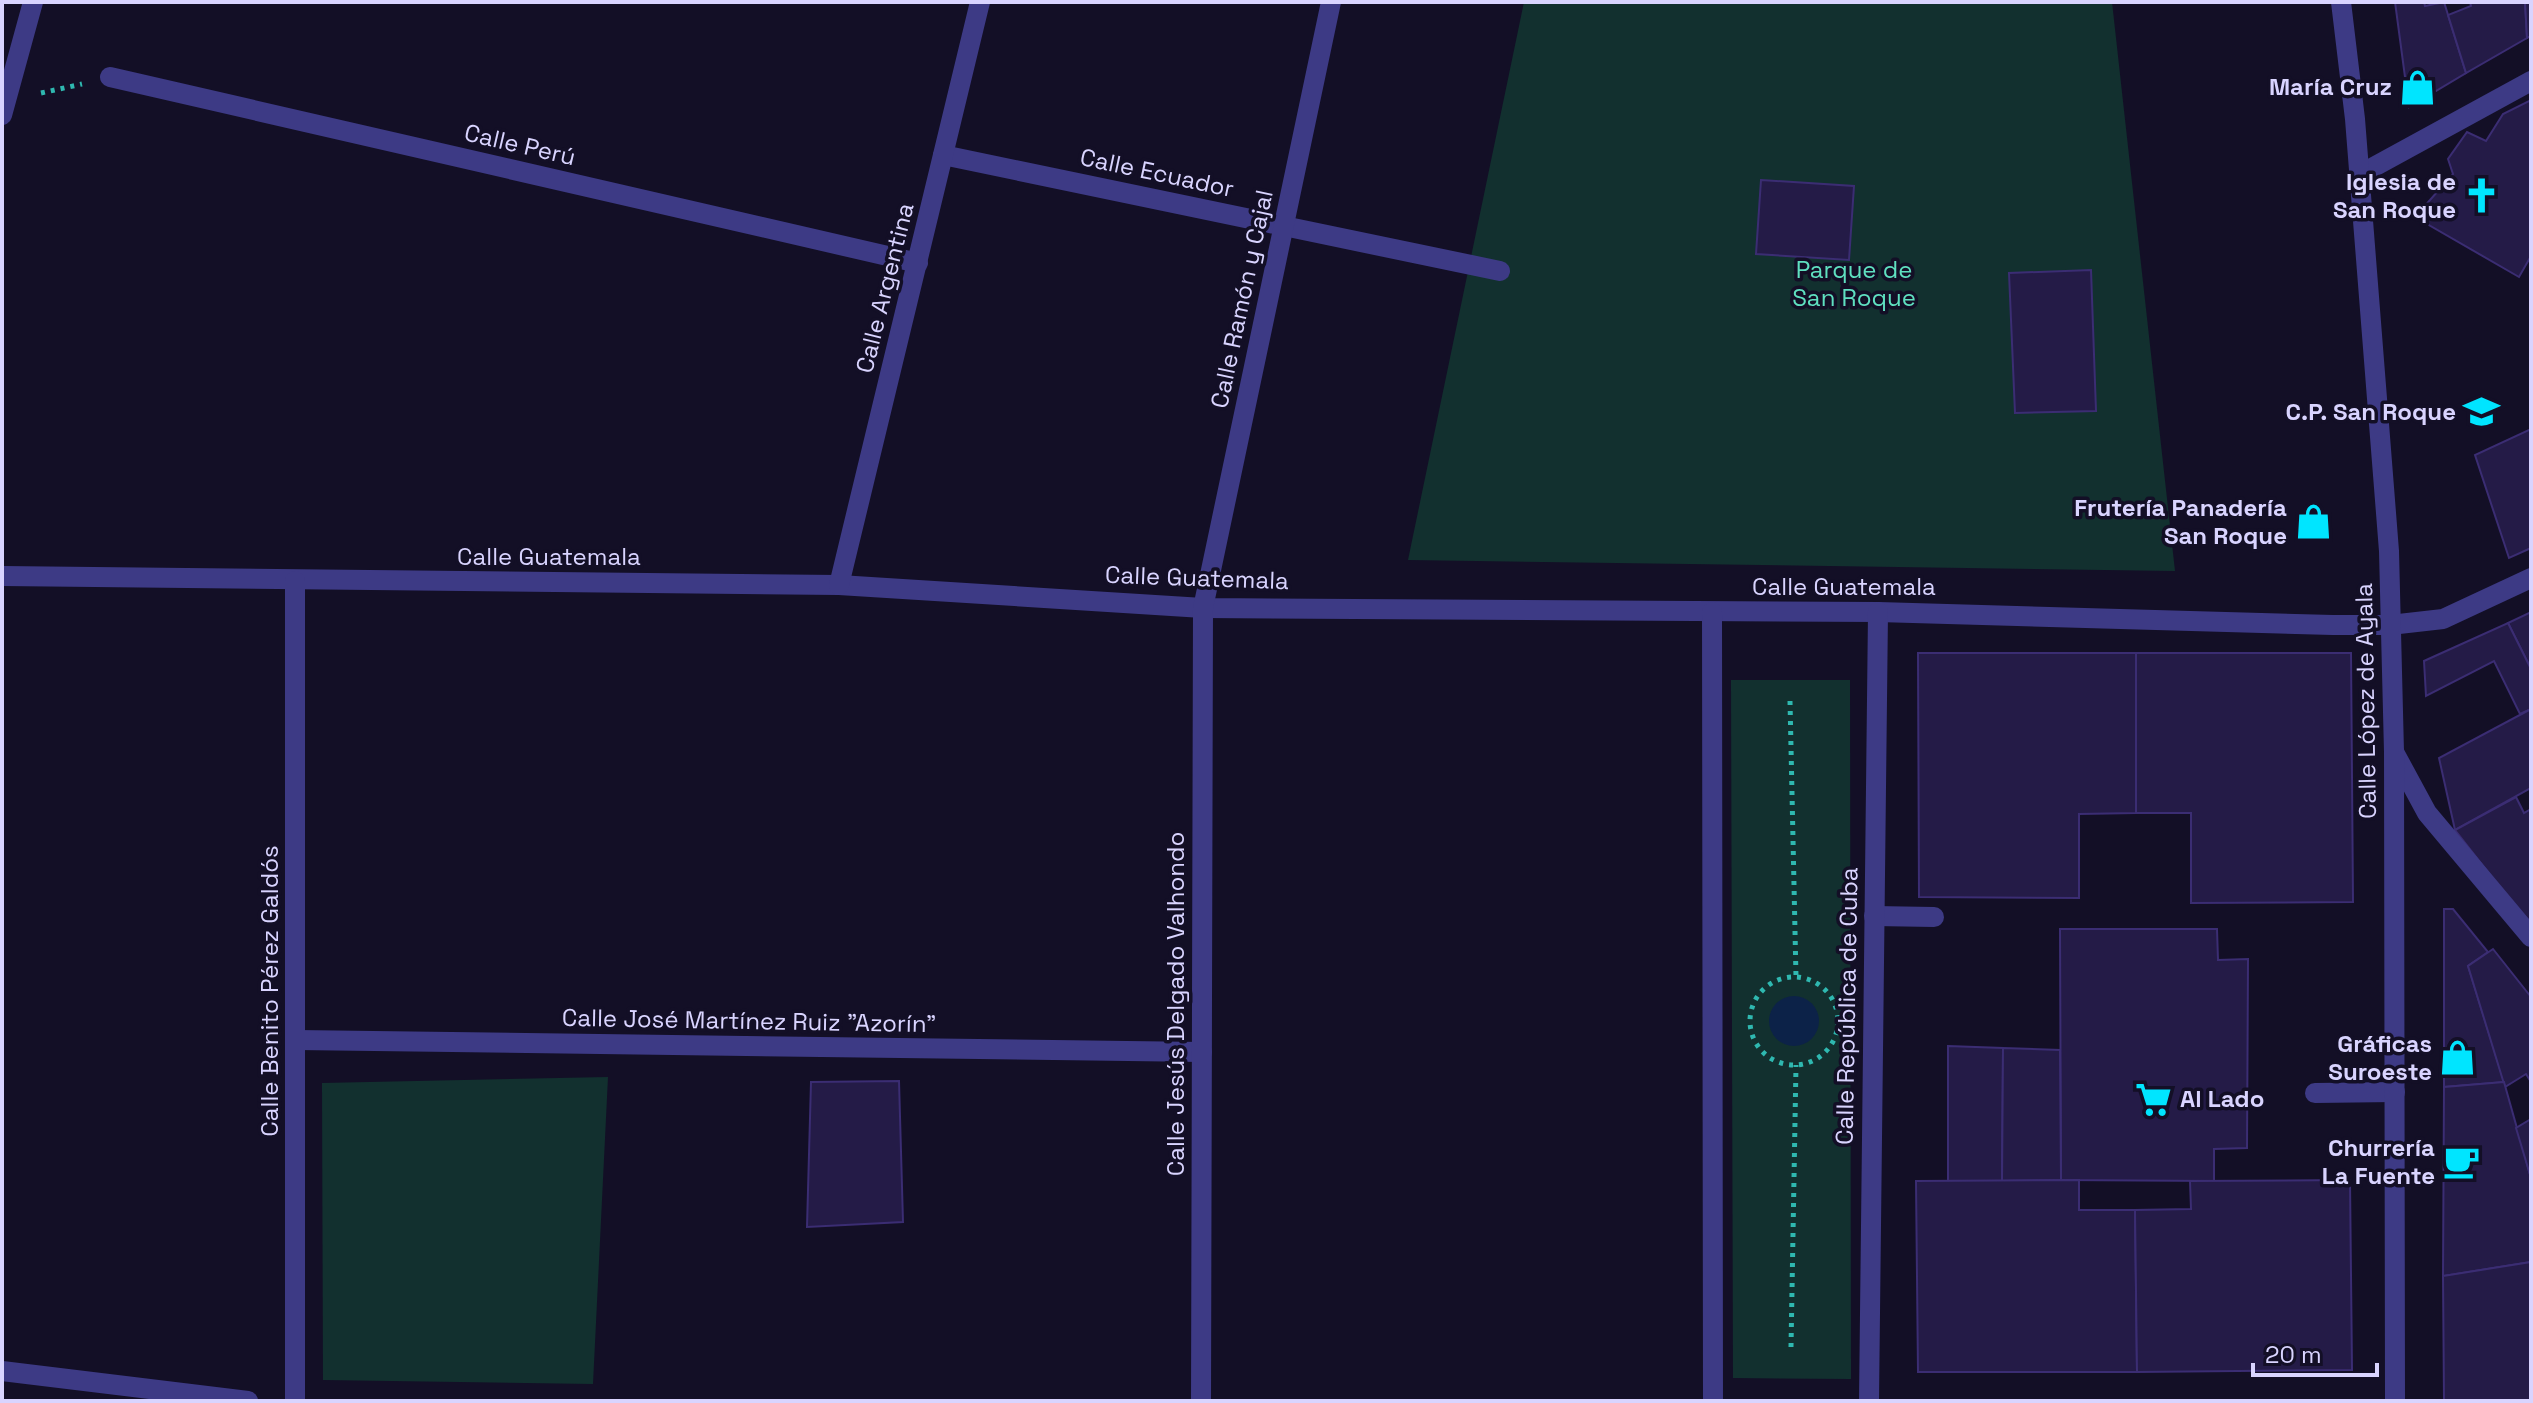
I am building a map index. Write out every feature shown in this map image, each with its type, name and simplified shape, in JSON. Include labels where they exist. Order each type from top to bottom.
[{"type":"street","points":[[4,108],[33,2]]},
{"type":"street","name":"Calle Argentina","points":[[839,585],[980,2]]},
{"type":"street","name":"Calle Ramón y Cajal","points":[[1203,608],[1331,2]]},
{"type":"street","name":"Calle López de Ayala","points":[[2341,2],[2359,175],[2389,551],[2394,752],[2395,1401]]},
{"type":"street","name":"Calle Perú","points":[[110,77],[918,263]]},
{"type":"street","points":[[2359,175],[2531,81]]},
{"type":"street","name":"Calle Ecuador","points":[[943,155],[1500,271]]},
{"type":"street","name":"Calle Guatemala","points":[[2,576],[839,585],[1203,608],[1878,612],[2390,625],[2443,619],[2531,578]]},
{"type":"street","name":"Calle Benito Pérez Galdós","points":[[295,581],[295,1401]]},
{"type":"street","name":"Calle Jesús Delgado Valhondo","points":[[1201,1401],[1203,608]]},
{"type":"street","points":[[1712,612],[1713,1401]]},
{"type":"street","name":"Calle República de Cuba","points":[[1869,1401],[1878,612]]},
{"type":"street","points":[[2394,752],[2427,813],[2531,937]]},
{"type":"street","points":[[1874,916],[1934,917]]},
{"type":"street","name":"Calle José Martínez Ruiz \"Azorín\"","points":[[296,1040],[1202,1052]]},
{"type":"street","points":[[2315,1093],[2395,1092]]},
{"type":"street","points":[[2,1371],[248,1401]]},
{"type":"path","points":[[4,108],[110,77]]},
{"type":"path","points":[[1790,701],[1796,977]]},
{"type":"path","points":[[1796,977],[1818,985],[1829,995],[1838,1024],[1826,1051],[1814,1061],[1796,1065],[1771,1060],[1761,1051],[1750,1026],[1756,999],[1765,988],[1777,981],[1796,977]]},
{"type":"path","points":[[1791,1347],[1796,1065]]},
{"type":"green space","name":"Parque de San Roque","points":[[1524,2],[2112,2],[2175,571],[1408,560]]},
{"type":"green space","points":[[1731,680],[1850,680],[1851,1379],[1733,1378]]},
{"type":"green space","points":[[608,1077],[593,1384],[323,1380],[322,1083]]},
{"type":"water","points":[[1784,997],[1804,997],[1818,1011],[1818,1031],[1804,1045],[1784,1045],[1770,1031],[1770,1011]]},
{"type":"building","points":[[2395,2],[2424,2],[2425,6],[2444,2],[2466,73],[2409,107]]},
{"type":"building","points":[[2470,2],[2525,2],[2527,38],[2466,73],[2448,15],[2471,6]]},
{"type":"building","points":[[2525,2],[2531,2],[2531,36],[2527,38]]},
{"type":"building","name":"Iglesia de San Roque","points":[[2531,100],[2531,256],[2519,277],[2415,217],[2453,174],[2448,159],[2467,132],[2486,141],[2503,114]]},
{"type":"building","points":[[1761,180],[1854,186],[1849,260],[1756,254]]},
{"type":"building","points":[[2091,270],[2096,411],[2015,413],[2009,273]]},
{"type":"building","points":[[2531,429],[2531,548],[2509,558],[2475,455]]},
{"type":"building","points":[[2531,612],[2531,669],[2508,623]]},
{"type":"building","points":[[2508,623],[2531,669],[2531,709],[2520,714],[2494,661],[2426,696],[2424,661]]},
{"type":"building","points":[[1918,653],[2136,653],[2136,813],[2079,814],[2079,898],[1919,897]]},
{"type":"building","points":[[2136,653],[2351,653],[2353,902],[2191,903],[2191,813],[2136,813]]},
{"type":"building","points":[[2531,709],[2531,788],[2455,830],[2439,758]]},
{"type":"building","points":[[2516,797],[2524,813],[2531,809],[2531,927],[2455,830]]},
{"type":"building","points":[[2444,909],[2453,909],[2488,952],[2468,966],[2504,1082],[2444,1087]]},
{"type":"building","name":"Al Lado","points":[[2060,929],[2217,929],[2218,960],[2248,959],[2247,1148],[2214,1149],[2214,1181],[2061,1180]]},
{"type":"building","points":[[2493,949],[2531,997],[2531,1082],[2526,1074],[2505,1087],[2468,966]]},
{"type":"building","points":[[1948,1046],[2003,1048],[2002,1181],[1948,1181]]},
{"type":"building","points":[[2003,1048],[2060,1050],[2061,1180],[2002,1181]]},
{"type":"building","points":[[899,1081],[903,1222],[807,1227],[811,1082]]},
{"type":"building","points":[[2504,1082],[2531,1178],[2531,1262],[2443,1276],[2444,1087]]},
{"type":"building","points":[[2531,1119],[2531,1178],[2516,1128]]},
{"type":"building","points":[[2079,1180],[2079,1210],[2135,1210],[2137,1372],[1918,1372],[1916,1181]]},
{"type":"building","points":[[2350,1180],[2352,1370],[2137,1372],[2135,1210],[2191,1209],[2190,1181]]},
{"type":"building","points":[[2531,1262],[2531,1401],[2444,1401],[2443,1276]]},
{"type":"place","name":"María Cruz","points":[[2418,87]]},
{"type":"place","name":"Iglesia de San Roque","points":[[2482,196]]},
{"type":"place","name":"C.P. San Roque","points":[[2482,412]]},
{"type":"place","name":"Frutería Panadería San Roque","points":[[2313,522]]},
{"type":"place","name":"Gráficas Suroeste","points":[[2458,1058]]},
{"type":"place","name":"Al Lado","points":[[2154,1099]]},
{"type":"place","name":"Churrería La Fuente","points":[[2461,1162]]}]
